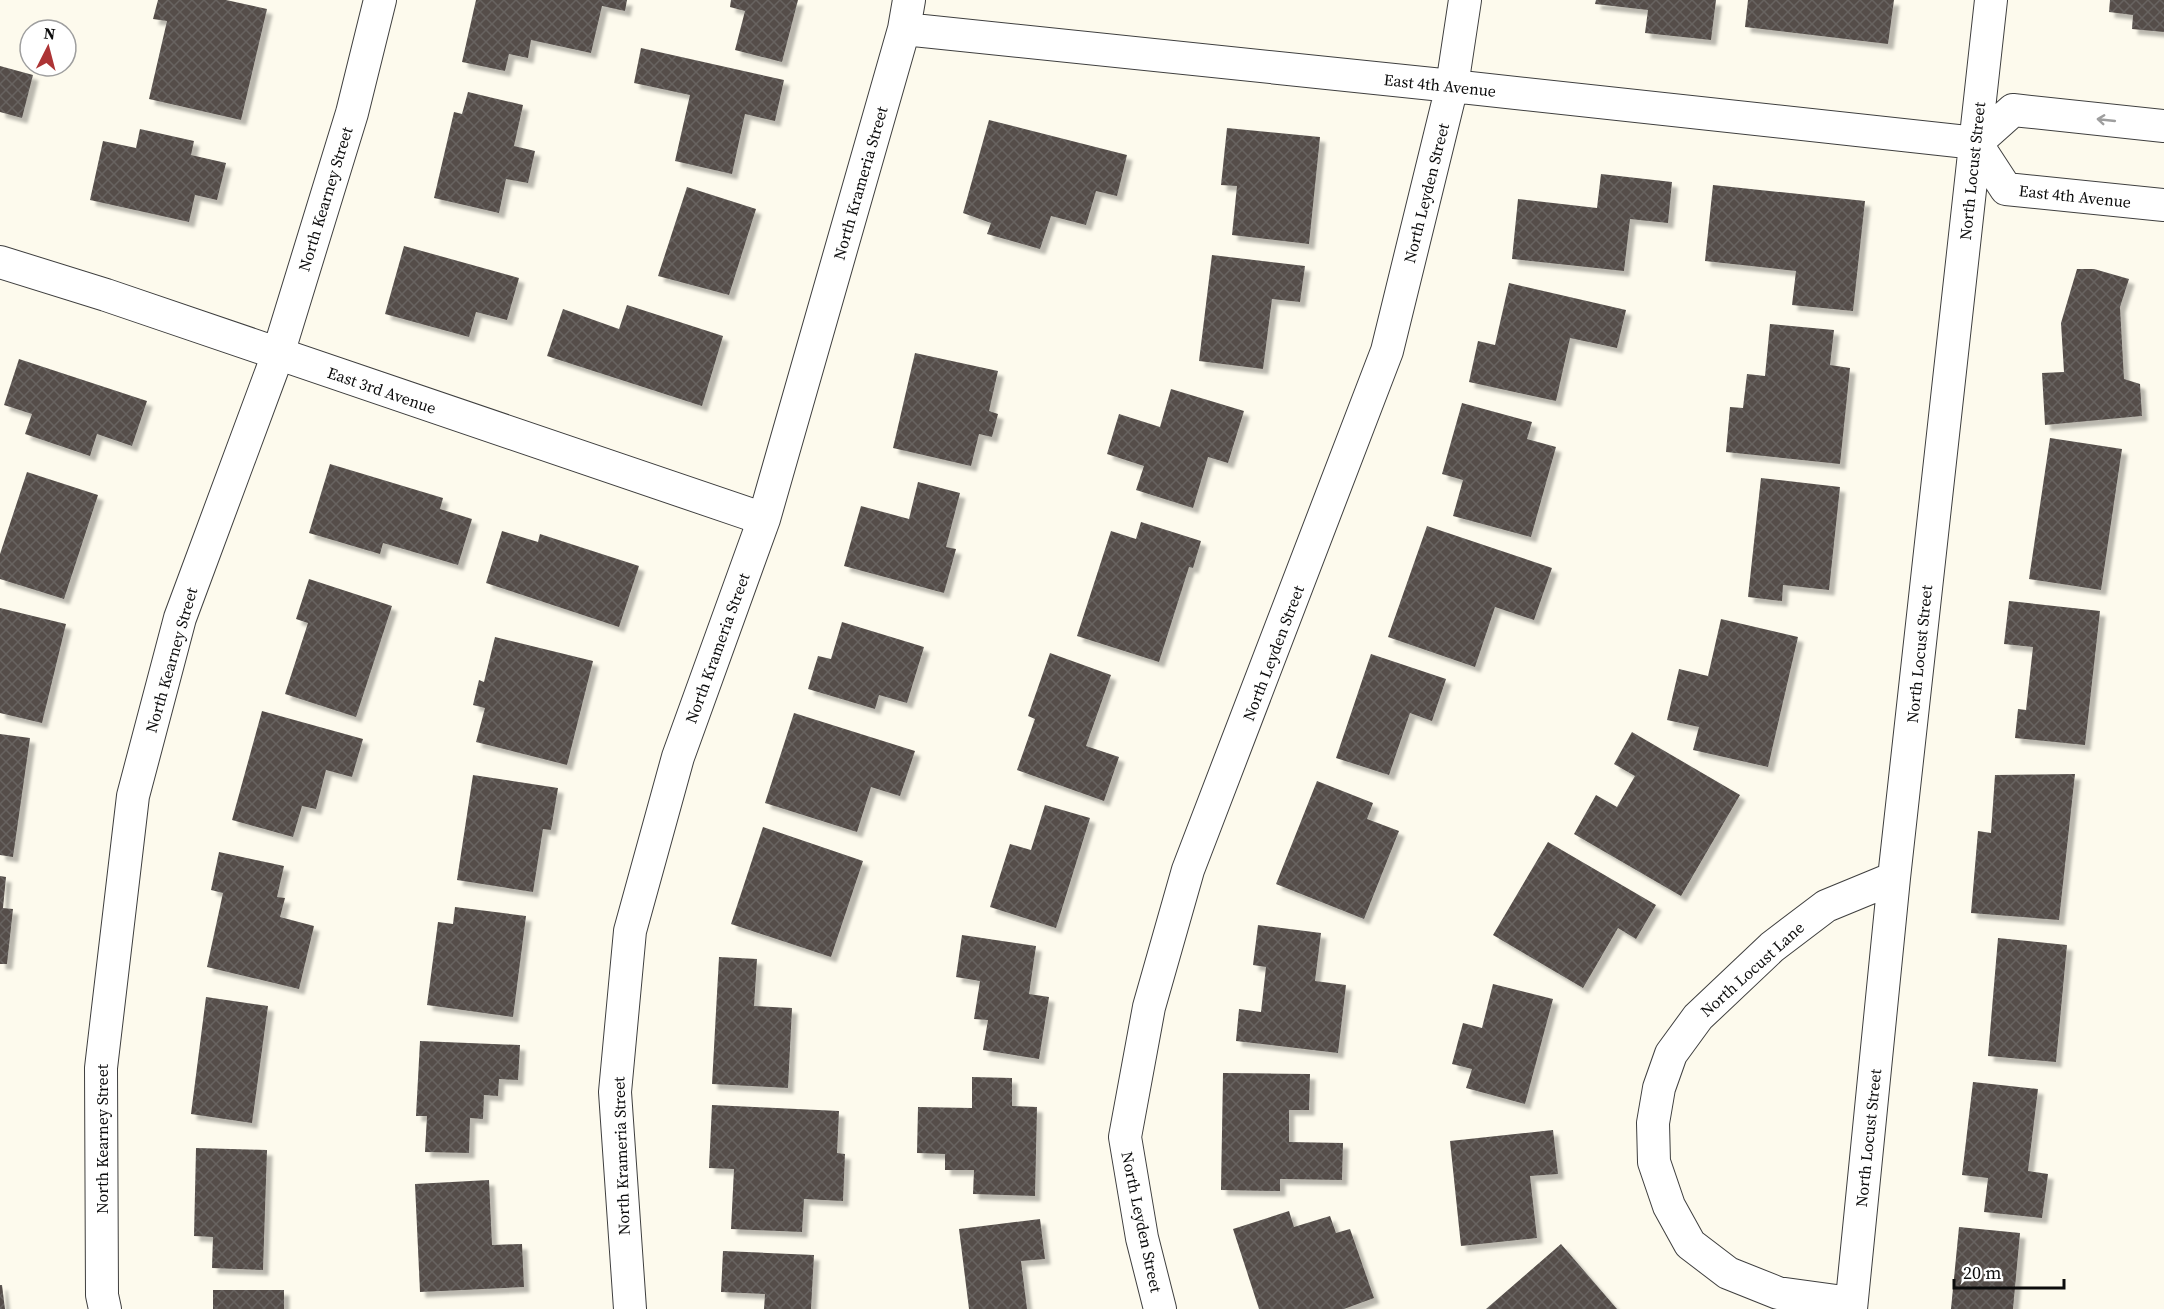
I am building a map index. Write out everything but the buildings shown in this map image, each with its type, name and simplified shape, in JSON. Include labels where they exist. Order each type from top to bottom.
[{"type":"street","name":"North Kearney Street","points":[[105,1309],[102,1295],[101,1068],[133,796],[180,618],[278,354],[352,113],[380,0]]},
{"type":"street","name":"North Leyden Street","points":[[1160,1309],[1142,1238],[1125,1137],[1149,1007],[1188,870],[1387,351],[1452,86],[1465,0]]},
{"type":"street","name":"North Locust Street","points":[[1851,1306],[1894,879],[1991,0]]},
{"type":"street","name":"East 4th Avenue","points":[[906,15],[1452,86],[1976,143],[2006,189],[2164,205]]},
{"type":"street","name":"North Krameria Street","points":[[630,1309],[615,1092],[630,931],[678,757],[764,519],[906,15]]},
{"type":"street","points":[[1976,143],[2013,110],[2164,126]]},
{"type":"street","name":"East 3rd Avenue","points":[[0,262],[764,519]]},
{"type":"street","name":"North Locust Lane","points":[[1851,1306],[1778,1293],[1728,1273],[1690,1244],[1669,1206],[1654,1162],[1653,1123],[1659,1088],[1671,1054],[1698,1017],[1772,947],[1826,906],[1894,879]]}]
